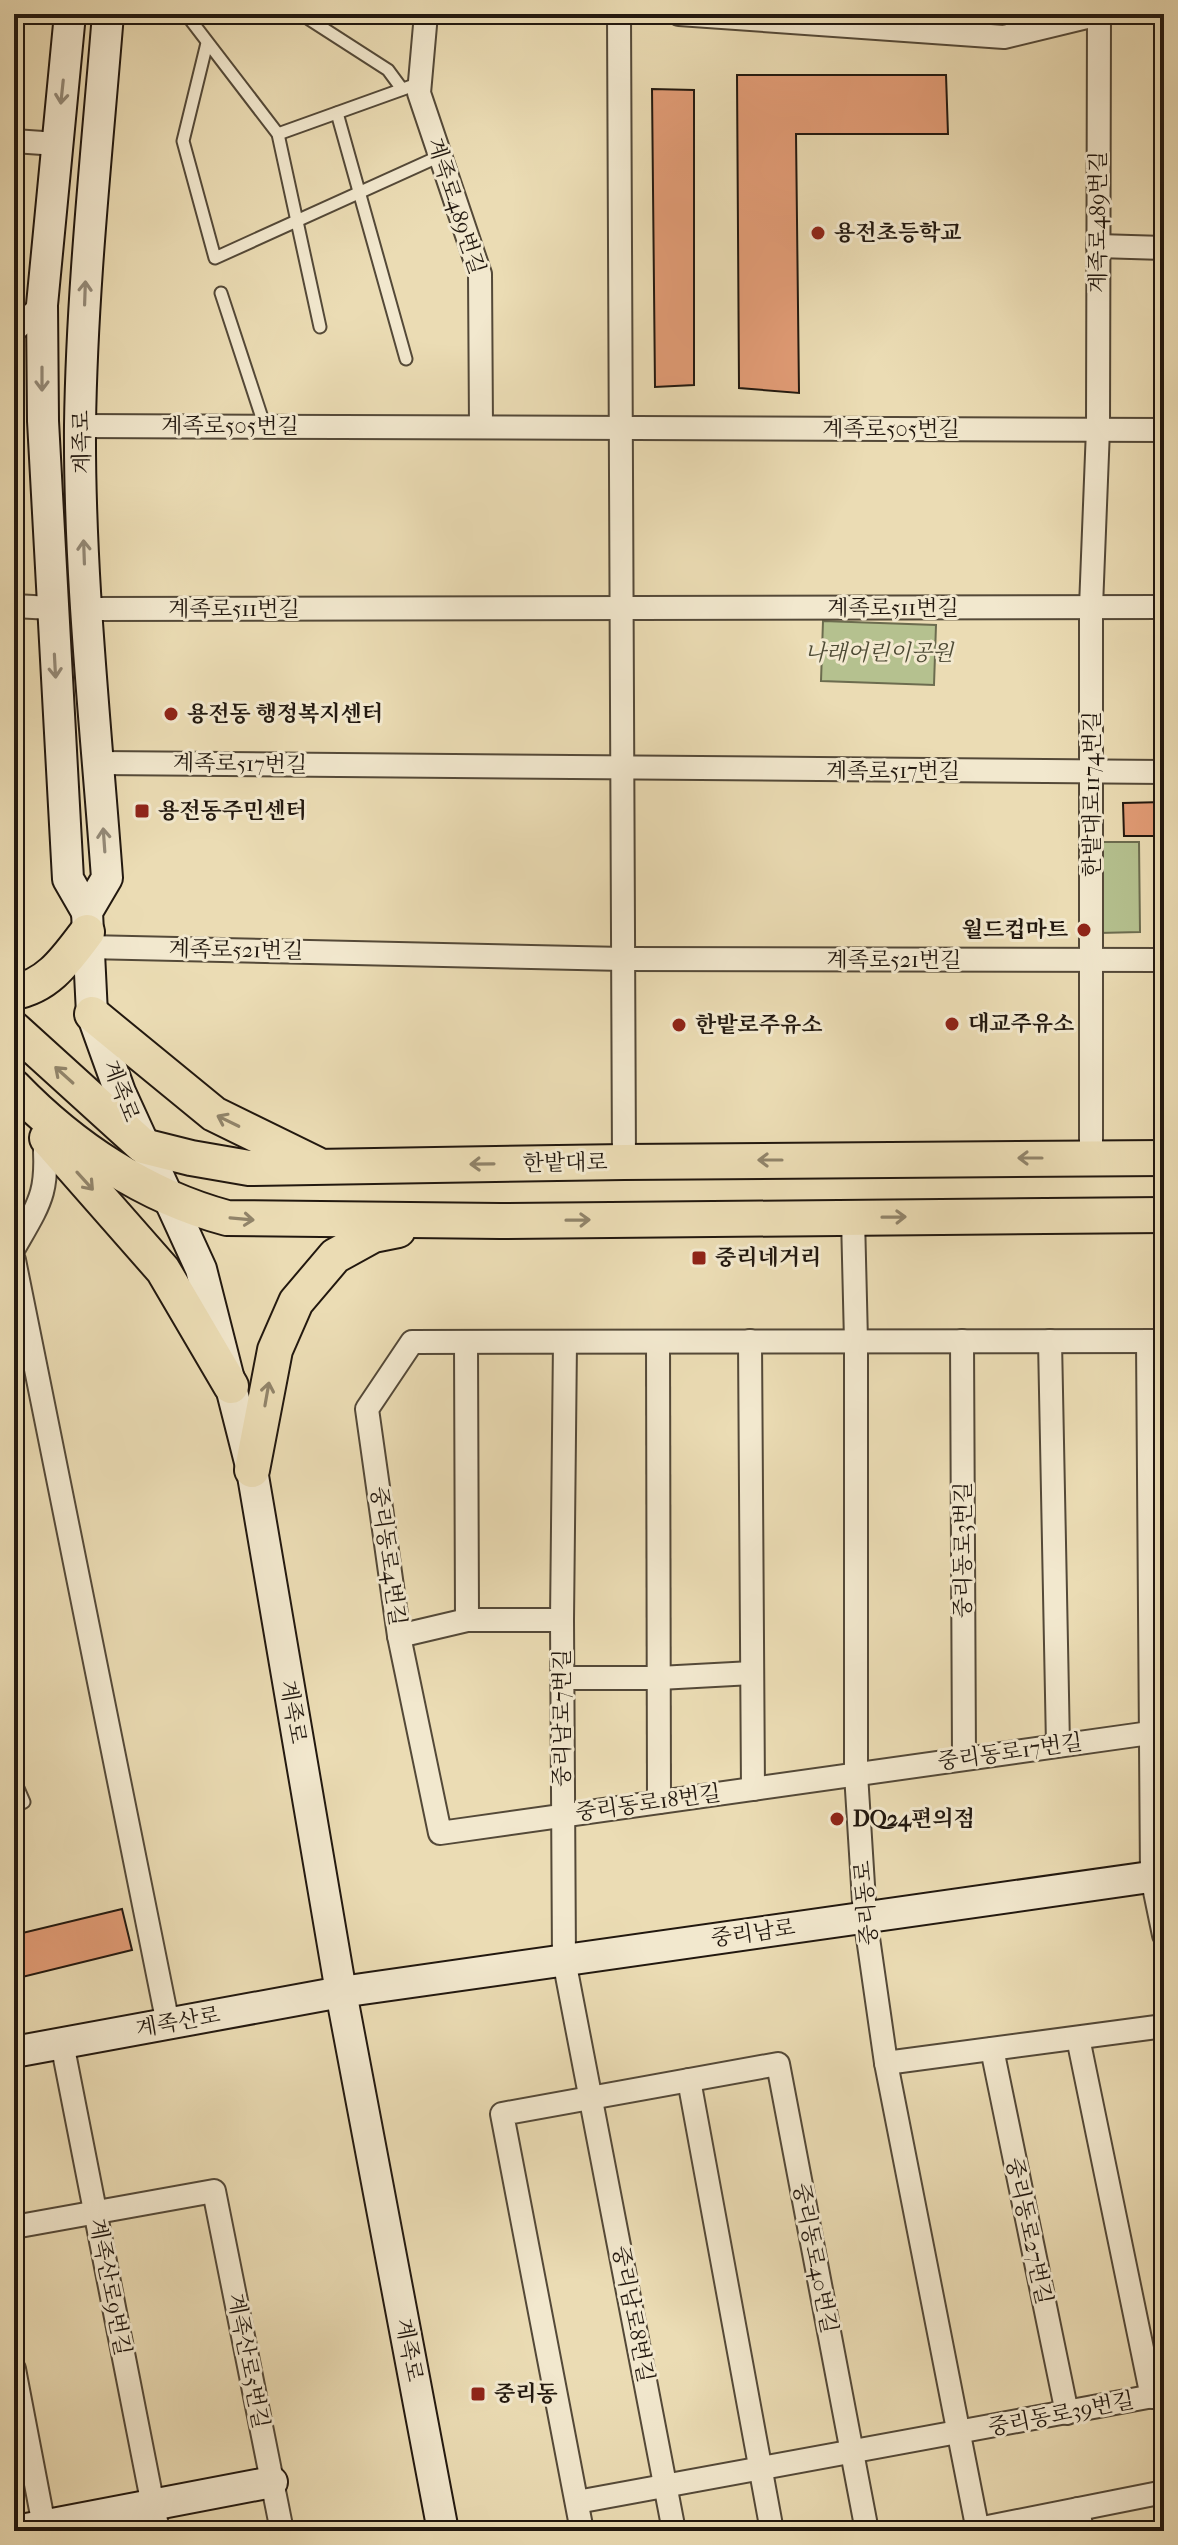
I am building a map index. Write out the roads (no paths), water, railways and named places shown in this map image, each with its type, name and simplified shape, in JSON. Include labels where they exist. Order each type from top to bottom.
[{"type":"main road","name":"계족로","points":[[70,14],[42,305],[43,421],[68,879],[87,930],[92,1014],[143,1146],[201,1269],[252,1470],[341,1992],[443,2531]]},
{"type":"main road","name":"계족로","points":[[87,930],[107,878],[86,609],[80,426],[85,280],[108,14]]},
{"type":"main road","points":[[14,992],[30,990],[56,971],[87,930]]},
{"type":"main road","points":[[92,1014],[214,1114],[324,1167]]},
{"type":"main road","name":"한밭대로","points":[[14,1029],[143,1146],[249,1168],[1164,1158]]},
{"type":"main road","points":[[14,1087],[46,1120],[107,1165],[195,1209],[240,1219],[500,1221],[1164,1215]]},
{"type":"main road","points":[[14,1102],[163,1270],[231,1386]]},
{"type":"main road","points":[[252,1470],[275,1350],[296,1302],[335,1256],[373,1235],[418,1226],[500,1221]]},
{"type":"main road","name":"중리남로","points":[[341,1992],[1158,1876]]},
{"type":"main road","name":"계족산로","points":[[14,2052],[341,1992]]},
{"type":"main road","points":[[35,2529],[155,2518],[272,2482]]},
{"type":"street","name":"계족로489번길","points":[[426,14],[411,86],[419,93],[480,274],[481,427]]},
{"type":"street","points":[[619,14],[624,1162]]},
{"type":"street","name":"계족로489번길","points":[[679,14],[1004,37],[1099,14],[1098,429]]},
{"type":"street","points":[[1004,37],[1006,14]]},
{"type":"street","points":[[14,141],[57,144]]},
{"type":"street","points":[[1098,246],[1164,248]]},
{"type":"street","points":[[14,331],[42,305]]},
{"type":"street","name":"계족로505번길","points":[[80,426],[1164,430]]},
{"type":"street","name":"한밭대로1174번길","points":[[1091,1158],[1091,607],[1098,429]]},
{"type":"street","points":[[14,606],[52,608]]},
{"type":"street","name":"계족로511번길","points":[[86,609],[1164,607]]},
{"type":"street","name":"계족로517번길","points":[[99,763],[1164,772]]},
{"type":"street","name":"계족로521번길","points":[[87,930],[624,959],[1164,960]]},
{"type":"street","points":[[14,1248],[44,1190],[47,1172],[44,1135]]},
{"type":"street","name":"중리동로","points":[[853,1218],[856,1774],[865,1917],[886,2063],[978,2530]]},
{"type":"street","points":[[14,1260],[168,2024]]},
{"type":"street","points":[[750,1341],[753,1789]]},
{"type":"street","points":[[856,1341],[1156,1341],[1158,1876],[1164,1935]]},
{"type":"street","name":"중리동로4번길","points":[[440,1833],[399,1636],[367,1409],[412,1342],[856,1341]]},
{"type":"street","name":"중리동로3번길","points":[[962,1341],[964,1758]]},
{"type":"street","points":[[1050,1341],[1058,1745]]},
{"type":"street","points":[[466,1342],[467,1620]]},
{"type":"street","name":"중리남로7번길","points":[[564,1960],[562,1620],[565,1342]]},
{"type":"street","points":[[658,1342],[659,1802]]},
{"type":"street","name":"중리남로7번길","points":[[399,1636],[467,1620],[562,1620]]},
{"type":"street","points":[[562,1678],[659,1678],[752,1673]]},
{"type":"street","name":"중리동로17번길","points":[[856,1774],[1158,1732]]},
{"type":"street","name":"중리동로18번길","points":[[440,1833],[856,1774]]},
{"type":"street","name":"중리남로8번길","points":[[564,1960],[674,2531]]},
{"type":"street","points":[[886,2063],[1164,2026]]},
{"type":"street","points":[[1078,2038],[1158,2395]]},
{"type":"street","name":"계족산로9번길","points":[[62,2043],[155,2518]]},
{"type":"street","name":"중리동로27번길","points":[[992,2049],[1067,2413]]},
{"type":"street","name":"중리동로40번길","points":[[689,2080],[778,2064],[867,2531]]},
{"type":"street","points":[[582,2531],[502,2114],[689,2080],[772,2531]]},
{"type":"street","name":"계족산로5번길","points":[[95,2212],[214,2191],[282,2531]]},
{"type":"street","points":[[14,2227],[95,2212]]},
{"type":"street","points":[[14,2369],[35,2529]]},
{"type":"street","name":"중리동로39번길","points":[[959,2433],[1158,2395]]},
{"type":"street","points":[[577,2502],[959,2433]]},
{"type":"street","points":[[978,2530],[1080,2520],[1164,2492]]},
{"type":"lane","points":[[186,14],[278,134],[320,327]]},
{"type":"lane","points":[[301,14],[411,86]]},
{"type":"lane","points":[[207,43],[183,141],[215,258],[440,156]]},
{"type":"lane","points":[[278,134],[411,86]]},
{"type":"lane","points":[[337,113],[406,359]]},
{"type":"lane","points":[[221,293],[265,427]]},
{"type":"lane","points":[[14,1779],[24,1802],[14,1807]]},
{"type":"place","name":"용전초등학교","points":[[818,233]]},
{"type":"place","name":"용전동 행정복지센터","points":[[171,714]]},
{"type":"place","name":"용전동주민센터","points":[[142,811]]},
{"type":"place","name":"월드컵마트","points":[[1084,930]]},
{"type":"place","name":"대교주유소","points":[[952,1024]]},
{"type":"place","name":"한밭로주유소","points":[[679,1025]]},
{"type":"place","name":"중리네거리","points":[[699,1258]]},
{"type":"place","name":"DQ24편의점","points":[[837,1819]]},
{"type":"place","name":"중리동","points":[[478,2394]]},
{"type":"park label","name":"나래어린이공원","points":[[879,653]]}]
